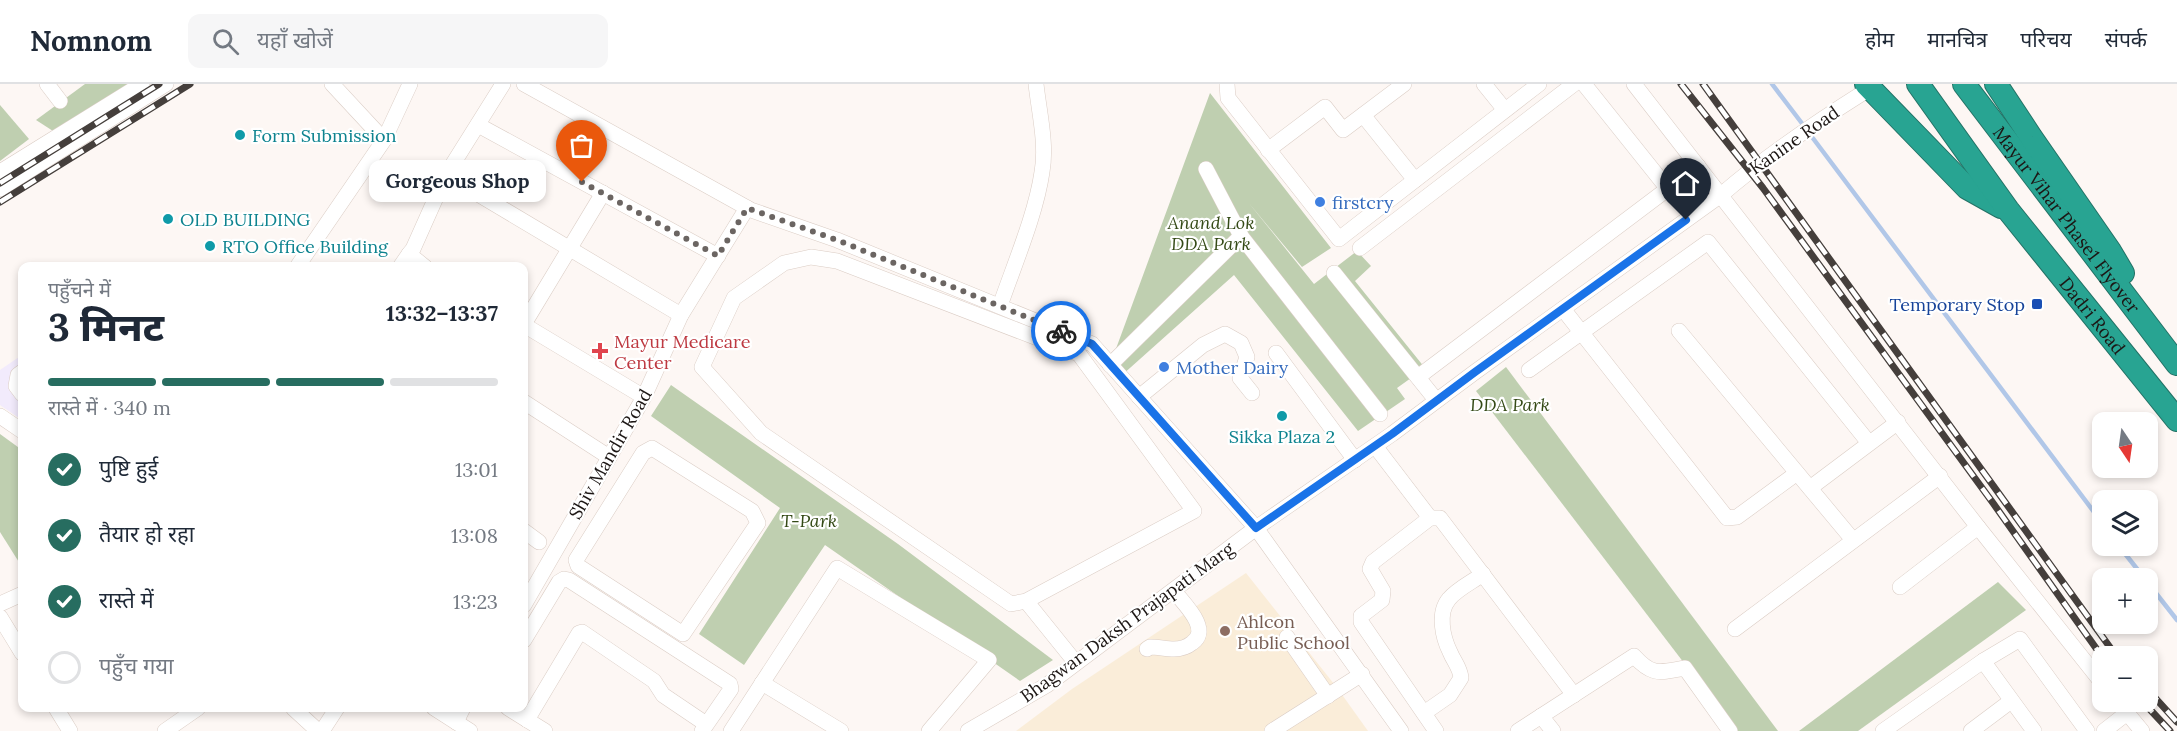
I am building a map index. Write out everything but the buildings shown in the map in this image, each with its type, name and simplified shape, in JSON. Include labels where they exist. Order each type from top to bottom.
[{"type":"highway","points":[[1918,84],[2008,210]]},
{"type":"highway","name":"Mayur Vihar Phase1 Flyover","points":[[1964,84],[2173,359]]},
{"type":"highway","points":[[1996,84],[2110,251],[2173,359]]},
{"type":"highway","points":[[1867,86],[1967,188],[2008,210]]},
{"type":"highway","name":"Dadri Road","points":[[2008,210],[2177,420]]},
{"type":"street","points":[[47,84],[60,101]]},
{"type":"street","points":[[0,172],[142,84]]},
{"type":"street","points":[[0,189],[166,84]]},
{"type":"street","points":[[332,84],[384,140]]},
{"type":"street","points":[[304,262],[384,140],[410,84]]},
{"type":"street","points":[[405,261],[413,249],[446,175],[503,84]]},
{"type":"street","points":[[524,84],[747,208],[837,240],[1092,344],[1256,528],[1401,731]]},
{"type":"street","points":[[1227,84],[1228,98],[1339,239],[1539,84]]},
{"type":"street","points":[[1268,150],[1325,107],[1342,130],[1404,84]]},
{"type":"street","points":[[1484,84],[1505,110]]},
{"type":"street","points":[[1360,248],[1574,84]]},
{"type":"street","points":[[1584,84],[1668,189]]},
{"type":"street","points":[[1634,84],[2092,670]]},
{"type":"street","points":[[1000,306],[1034,205],[1042,172],[1044,154],[1037,85]]},
{"type":"street","name":"Kanine Road","points":[[1721,195],[1782,147],[1867,86]]},
{"type":"street","points":[[1363,115],[1415,180]]},
{"type":"street","points":[[478,125],[718,256]]},
{"type":"street","points":[[1418,377],[1698,166]]},
{"type":"street","points":[[1206,169],[1241,236],[1380,414]]},
{"type":"street","points":[[446,175],[681,315]]},
{"type":"street","points":[[528,317],[603,193]]},
{"type":"street","name":"Bhagwan Daksh Prajapati Marg","points":[[968,731],[1047,685],[1256,528],[1375,447],[1436,400],[1721,195]]},
{"type":"street","name":"Shiv Mandir Road","points":[[528,598],[644,397],[681,315],[747,208]]},
{"type":"street","points":[[1110,365],[1241,236]]},
{"type":"street","points":[[1529,370],[1708,242],[1869,443]]},
{"type":"street","points":[[811,257],[837,261],[1079,354],[1194,511],[1026,601],[1011,604],[761,433],[702,367],[734,298],[784,263],[811,257]]},
{"type":"street","points":[[1334,273],[1436,400]]},
{"type":"street","points":[[1563,309],[1727,518],[1737,517],[1797,473]]},
{"type":"street","points":[[528,326],[644,397]]},
{"type":"street","points":[[1678,331],[1853,540]]},
{"type":"street","points":[[1139,397],[1203,345],[1225,334],[1241,343],[1247,357],[1240,378],[1252,393]]},
{"type":"street","points":[[1276,352],[1355,460]]},
{"type":"street","points":[[528,405],[609,457]]},
{"type":"street","points":[[0,416],[18,428]]},
{"type":"street","points":[[1810,488],[1898,422]]},
{"type":"street","points":[[1375,447],[1430,518]]},
{"type":"street","points":[[652,448],[752,511],[758,523],[683,634],[578,566],[576,560],[612,503],[644,453],[652,448]]},
{"type":"street","points":[[1735,629],[1940,476]]},
{"type":"street","points":[[590,490],[612,503]]},
{"type":"street","points":[[1436,731],[1361,622],[1361,616],[1382,600],[1383,591],[1370,569],[1373,562],[1430,518],[1440,518],[1574,695]]},
{"type":"street","points":[[1900,587],[1978,527]]},
{"type":"street","points":[[528,534],[539,542]]},
{"type":"street","points":[[731,731],[837,568],[989,660],[929,731]]},
{"type":"street","points":[[1424,713],[1450,695],[1461,678],[1460,669],[1450,654],[1443,634],[1444,607],[1449,599],[1483,574]]},
{"type":"street","points":[[527,720],[579,633],[582,632],[654,681],[663,695],[704,728],[731,689],[730,684],[569,580],[564,579],[559,582],[528,633]]},
{"type":"street","points":[[1147,649],[1150,647],[1175,649],[1184,647],[1191,644],[1198,636],[1197,622],[1174,591]]},
{"type":"street","points":[[0,604],[18,596]]},
{"type":"street","points":[[1026,601],[1076,663]]},
{"type":"street","points":[[0,617],[18,646]]},
{"type":"street","points":[[1287,637],[1328,696]]},
{"type":"street","points":[[1883,731],[1983,661],[2020,639],[2087,731]]},
{"type":"street","points":[[1518,731],[1634,656],[1645,668],[1655,671],[1686,668],[1730,731]]},
{"type":"street","points":[[1983,661],[2034,731]]},
{"type":"street","points":[[1272,731],[1362,674]]},
{"type":"street","points":[[762,683],[841,731]]},
{"type":"street","points":[[1971,731],[2011,701]]},
{"type":"street","points":[[58,712],[70,731]]},
{"type":"street","points":[[165,731],[192,712]]},
{"type":"street","points":[[298,712],[320,731],[334,712]]},
{"type":"street","points":[[440,712],[470,731]]},
{"type":"street","points":[[456,722],[462,712]]},
{"type":"street","points":[[514,712],[544,731]]},
{"type":"street","points":[[2104,731],[2119,712]]},
{"type":"street","points":[[2125,712],[2142,731]]},
{"type":"street","points":[[1541,716],[1553,731]]},
{"type":"shaded area","points":[[18,358],[18,417],[0,405],[0,370]]},
{"type":"shaded area","name":"Ahlcon Public School","points":[[1246,573],[1338,689],[1368,731],[1016,731],[1072,689]]},
{"type":"green space","points":[[85,84],[134,84],[53,131],[36,120]]},
{"type":"green space","name":"Anand Lok DDA Park","points":[[1210,93],[1331,248],[1302,267],[1248,202],[1314,284],[1357,251],[1371,266],[1355,281],[1425,368],[1397,388],[1405,399],[1358,431],[1234,275],[1121,376],[1110,365]]},
{"type":"green space","points":[[0,105],[29,139],[0,161]]},
{"type":"green space","name":"DDA Park","points":[[1506,367],[1778,731],[1736,731],[1476,391]]},
{"type":"green space","name":"T-Park","points":[[671,385],[898,544],[1053,660],[1020,681],[825,545],[744,665],[699,634],[780,508],[651,416]]},
{"type":"green space","points":[[0,434],[18,447],[18,561],[0,532]]},
{"type":"green space","points":[[1998,582],[2026,610],[1858,731],[1799,731]]},
{"type":"waterway","points":[[1772,84],[1804,126]]},
{"type":"waterway","points":[[1809,133],[2092,509]]},
{"type":"waterway","points":[[2127,556],[2136,568]]},
{"type":"waterway","points":[[2158,596],[2177,620]]},
{"type":"railway","points":[[0,183],[159,84]]},
{"type":"railway","points":[[0,202],[190,84]]},
{"type":"railway","points":[[1681,84],[1763,188],[2094,646]]},
{"type":"railway","points":[[1703,84],[2109,646]]},
{"type":"railway","points":[[2158,701],[2177,722]]},
{"type":"railway","points":[[2152,712],[2170,731]]},
{"type":"way so far","points":[[582,182],[718,256],[747,208],[837,240],[1061,331]]},
{"type":"place","name":"Form Submission","points":[[240,135]]},
{"type":"place","name":"Gorgeous Shop","points":[[582,182]]},
{"type":"place","name":"firstcry","points":[[1320,202]]},
{"type":"place","name":"OLD BUILDING","points":[[168,219]]},
{"type":"place","name":"RTO Office Building","points":[[210,246]]},
{"type":"place","name":"Temporary Stop","points":[[2037,304]]},
{"type":"place","name":"Mayur Medicare Center","points":[[600,351]]},
{"type":"place","name":"Mother Dairy","points":[[1164,367]]},
{"type":"place","name":"Sikka Plaza 2","points":[[1282,416]]},
{"type":"place","name":"Ahlcon Public School","points":[[1225,631]]},
{"type":"route","points":[[1061,331],[1092,344],[1256,528],[1392,434],[1686,220]]}]
